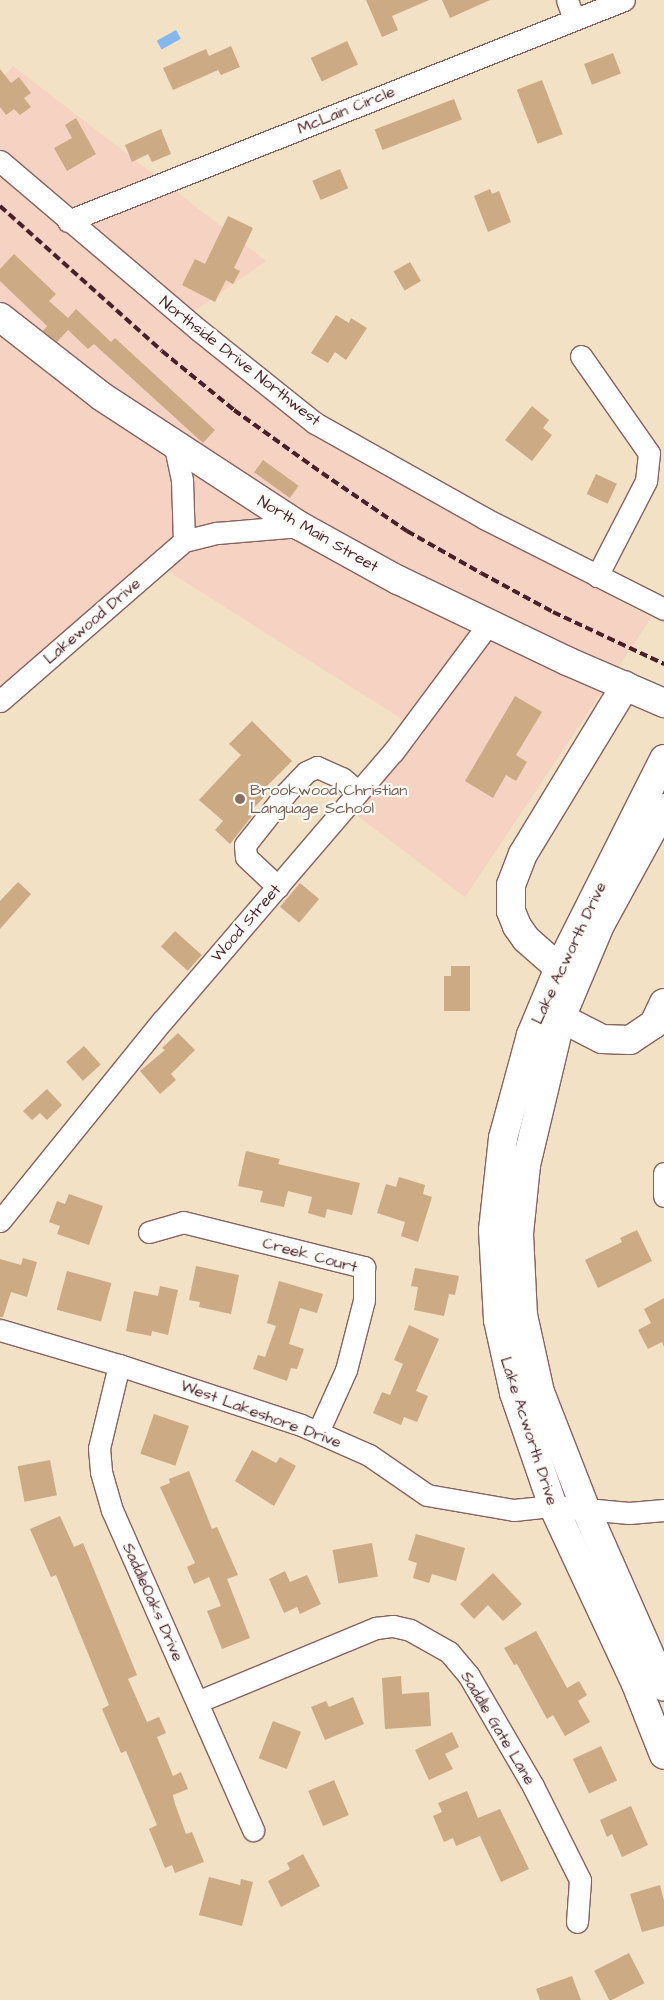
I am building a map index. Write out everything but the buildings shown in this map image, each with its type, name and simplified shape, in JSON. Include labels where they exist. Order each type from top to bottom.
[{"type":"main road","name":"North Main Street","points":[[0,317],[101,396],[175,447],[300,526],[398,580],[664,703]]},
{"type":"main road","points":[[559,968],[526,939],[517,926],[510,904],[512,879],[523,854],[625,686]]},
{"type":"main road","name":"Lake Acworth Drive","points":[[664,759],[559,968],[532,1035],[511,1102],[500,1156],[493,1230],[493,1270],[503,1352],[553,1506],[636,1684],[664,1755]]},
{"type":"main road","name":"Lake Acworth Drive","points":[[664,808],[600,925],[561,1018],[526,1165],[519,1234],[523,1314],[540,1392],[586,1510],[664,1687]]},
{"type":"main road","points":[[561,1018],[602,1039],[630,1040],[654,1024],[664,1003]]},
{"type":"street","name":"McLain Circle","points":[[68,221],[570,10],[624,0]]},
{"type":"street","name":"Northside Drive Northwest","points":[[0,161],[68,221],[315,423],[484,518],[664,609]]},
{"type":"street","points":[[581,356],[649,453],[646,481],[597,576]]},
{"type":"street","points":[[175,447],[182,482],[184,541]]},
{"type":"street","name":"Lakewood Drive","points":[[0,701],[184,541],[217,533],[300,526]]},
{"type":"street","name":"Wood Street","points":[[0,1221],[163,1020],[358,792],[474,648],[489,623]]},
{"type":"street","points":[[278,886],[246,857],[245,845],[286,793],[306,772],[317,768],[342,778],[358,792]]},
{"type":"street","points":[[664,1173],[664,1196]]},
{"type":"street","name":"Creek Court","points":[[149,1232],[183,1222],[364,1267],[364,1300],[346,1370],[318,1432]]},
{"type":"street","name":"West Lakeshore Drive","points":[[0,1330],[248,1406],[318,1432],[369,1455],[427,1495],[514,1510],[553,1506],[629,1513],[664,1510]]},
{"type":"street","name":"SaddleOaks Drive","points":[[119,1365],[99,1448],[101,1472],[112,1510],[253,1830]]},
{"type":"street","name":"Saddle Gate Lane","points":[[196,1702],[376,1628],[393,1626],[410,1630],[449,1652],[469,1676],[528,1778],[580,1880],[577,1922]]},
{"type":"shaded area","points":[[13,66],[266,261],[180,321],[497,533],[651,618],[465,897],[355,814],[424,733],[149,559],[0,691],[0,81]]},
{"type":"water","points":[[176,30],[181,39],[162,49],[157,41]]},
{"type":"railway","points":[[0,206],[162,351],[234,410],[322,473],[407,531],[481,573],[553,612],[664,664]]},
{"type":"place","name":"Brookwood Christian Language School","points":[[240,799]]}]
